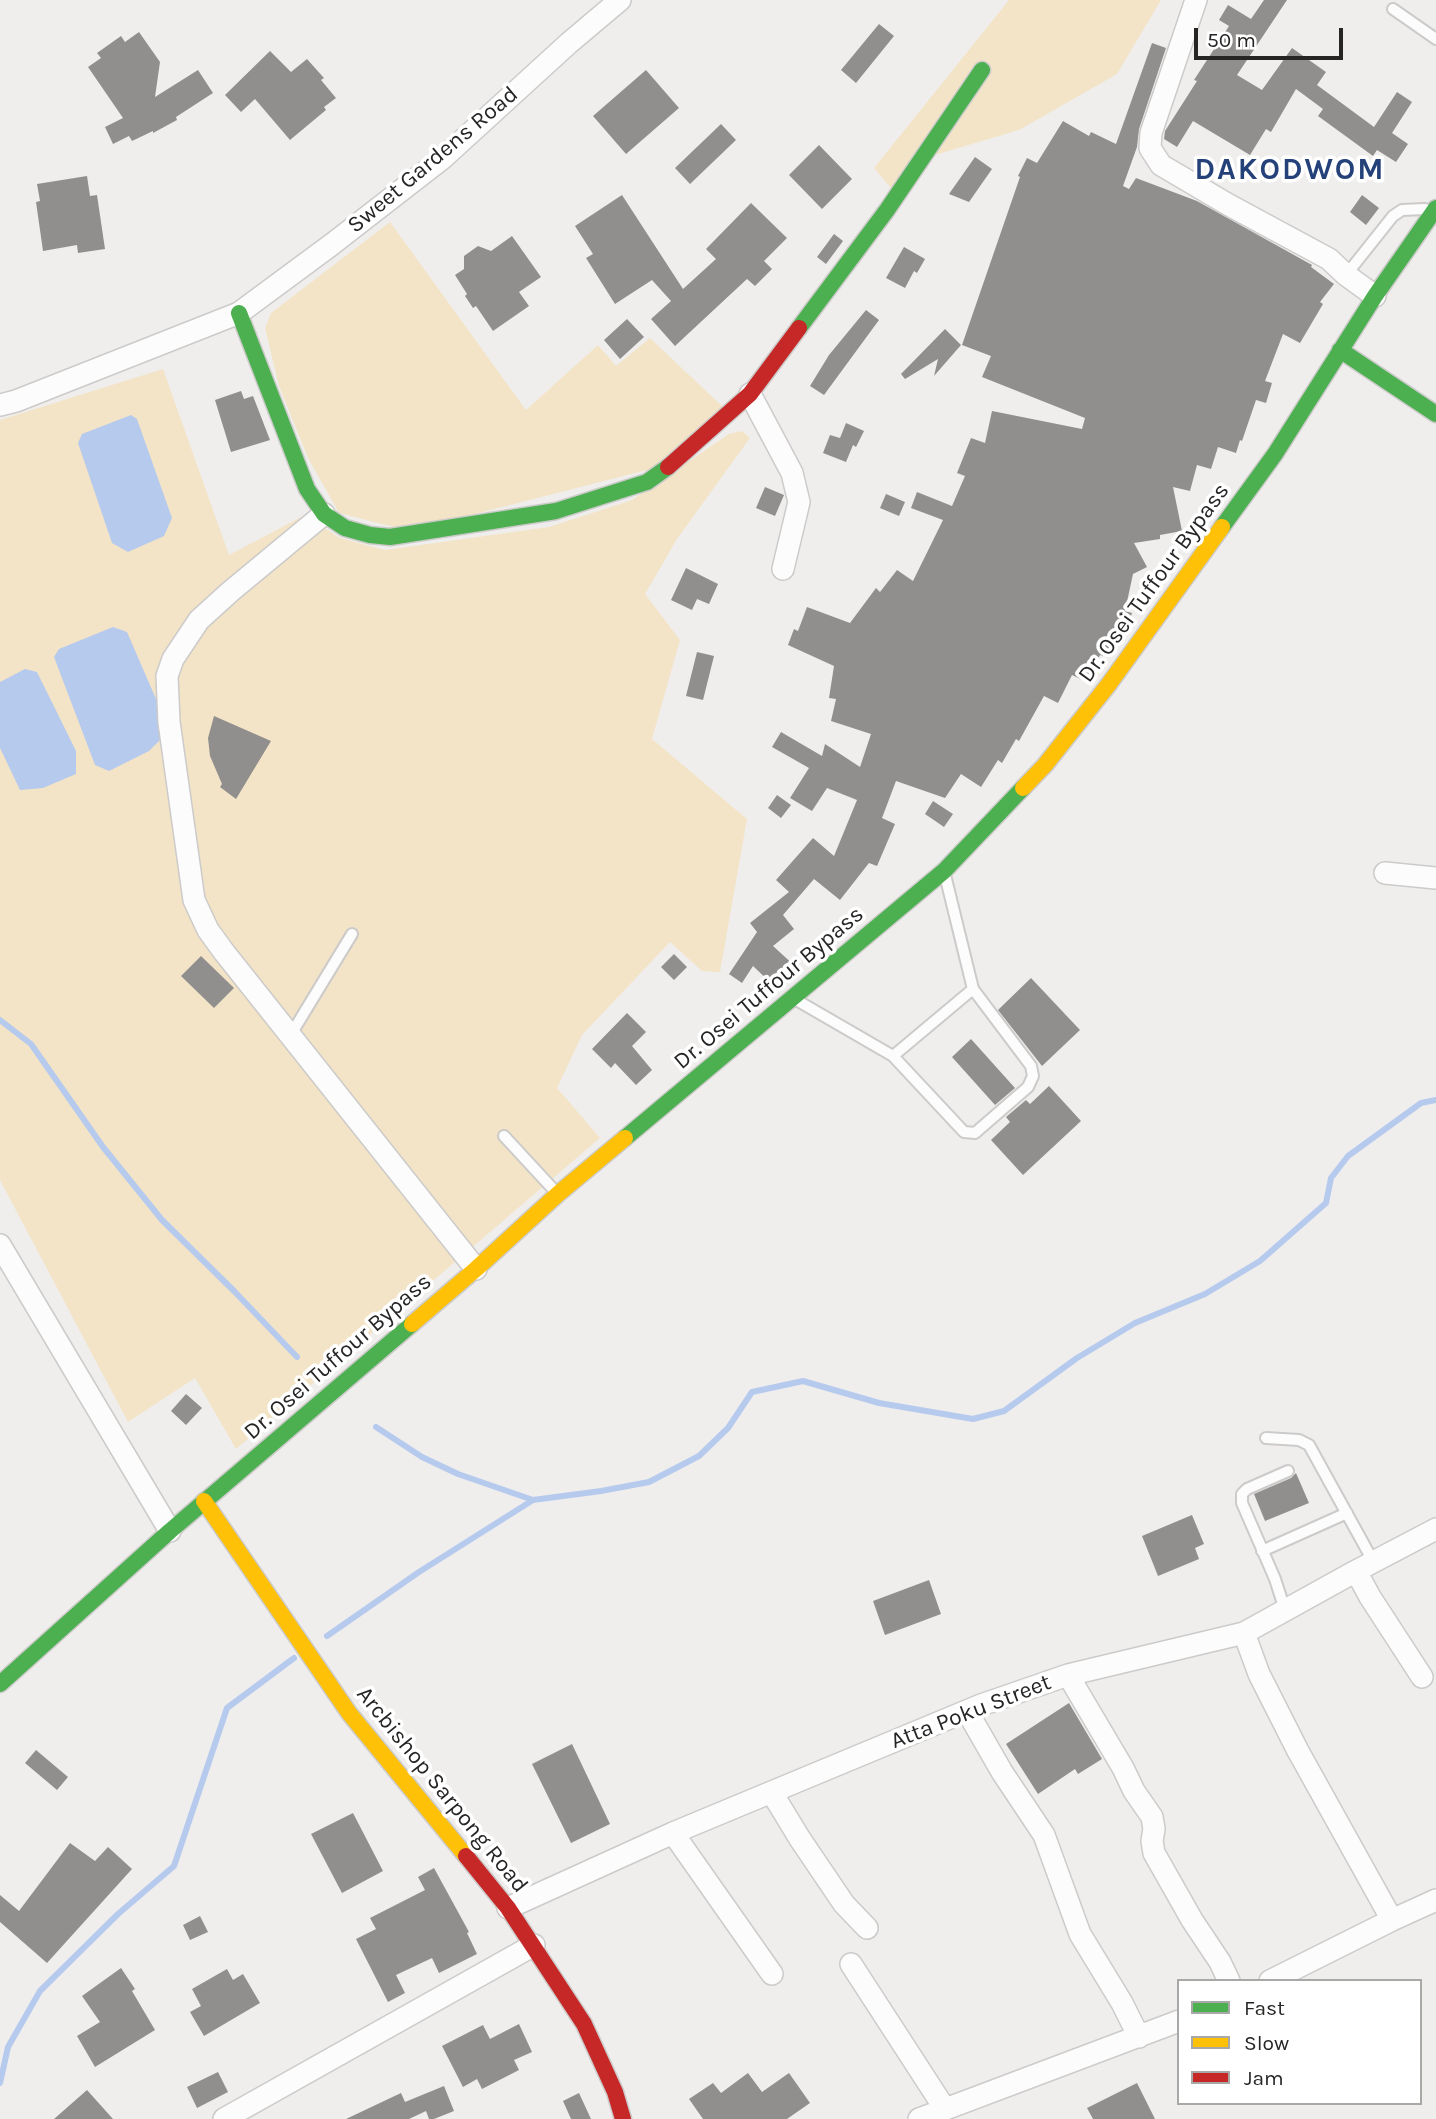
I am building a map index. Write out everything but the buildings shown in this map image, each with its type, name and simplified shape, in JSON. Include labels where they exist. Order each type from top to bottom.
[{"type":"main road","points":[[239,313],[307,489],[324,514],[345,528],[370,536],[390,537],[556,511],[647,482],[687,452],[750,394],[887,210],[982,70]]},
{"type":"main road","name":"Dr. Osei Tuffour Bypass","points":[[0,1684],[170,1531],[476,1269],[558,1194],[944,871],[1045,765],[1109,684],[1275,454],[1375,296],[1436,208]]},
{"type":"main road","points":[[1340,350],[1436,414]]},
{"type":"main road","name":"Arcbishop Sarpong Road","points":[[204,1502],[349,1713],[508,1908],[534,1945],[584,2024],[615,2092],[623,2119]]},
{"type":"street","name":"Sweet Gardens Road","points":[[0,405],[239,313],[443,158],[620,0]]},
{"type":"street","points":[[1196,0],[1151,133],[1150,148],[1161,165],[1329,258],[1346,275],[1375,296]]},
{"type":"street","points":[[750,394],[792,473],[799,502],[783,569]]},
{"type":"street","points":[[324,514],[200,620],[173,659],[167,676],[169,722],[194,900],[208,930],[476,1269]]},
{"type":"street","points":[[1385,873],[1436,878]]},
{"type":"street","points":[[0,1245],[170,1531]]},
{"type":"street","name":"Atta Poku Street","points":[[508,1908],[673,1833],[967,1711],[1068,1675],[1244,1633],[1436,1529]]},
{"type":"street","points":[[1364,1566],[1370,1597],[1422,1677]]},
{"type":"street","points":[[1244,1633],[1259,1674],[1298,1751],[1392,1920]]},
{"type":"street","points":[[1068,1675],[1134,1791],[1152,1817],[1154,1853],[1228,1979]]},
{"type":"street","points":[[967,1711],[1044,1835],[1080,1934],[1122,2003],[1139,2037]]},
{"type":"street","points":[[772,1793],[844,1904],[866,1928]]},
{"type":"street","points":[[673,1833],[772,1974]]},
{"type":"street","points":[[1274,1979],[1436,1900]]},
{"type":"street","points":[[224,2119],[534,1945]]},
{"type":"street","points":[[851,1964],[945,2109]]},
{"type":"street","points":[[919,2119],[1177,2022]]},
{"type":"lane","points":[[1393,9],[1436,39]]},
{"type":"lane","points":[[1346,275],[1393,216],[1402,210],[1436,208]]},
{"type":"lane","points":[[793,997],[892,1056],[964,1132],[975,1133],[1028,1087],[1033,1076],[1031,1066],[973,989],[944,871]]},
{"type":"lane","points":[[290,1036],[352,934]]},
{"type":"lane","points":[[892,1056],[973,989]]},
{"type":"lane","points":[[504,1136],[558,1194]]},
{"type":"lane","points":[[1266,1438],[1299,1440],[1309,1445],[1347,1513],[1364,1566]]},
{"type":"lane","points":[[1285,1610],[1242,1503],[1242,1494],[1261,1481],[1288,1471]]},
{"type":"lane","points":[[1262,1551],[1347,1513]]},
{"type":"shaded area","points":[[1009,0],[1161,0],[1117,74],[1019,130],[935,155],[897,195],[874,168]]},
{"type":"shaded area","points":[[390,222],[526,410],[598,345],[616,366],[650,338],[724,408],[651,469],[409,531],[339,513],[308,458],[279,386],[265,328],[271,313]]},
{"type":"shaded area","points":[[163,369],[229,555],[305,515],[340,538],[385,550],[549,527],[632,500],[729,434],[742,431],[750,438],[677,539],[645,594],[680,640],[652,739],[747,819],[720,972],[702,971],[670,942],[582,1035],[557,1088],[600,1138],[236,1449],[195,1378],[128,1422],[0,1180],[0,420]]},
{"type":"water","points":[[131,415],[137,419],[172,518],[164,536],[128,552],[112,543],[78,443],[82,434]]},
{"type":"water","points":[[113,627],[127,632],[163,715],[163,737],[149,751],[109,771],[95,765],[54,657],[59,649]]},
{"type":"water","points":[[25,669],[37,672],[76,751],[76,774],[43,788],[20,790],[0,748],[0,682]]},
{"type":"waterway","points":[[0,1020],[31,1044],[103,1147],[162,1220],[297,1357]]},
{"type":"waterway","points":[[327,1636],[419,1572],[533,1500],[649,1482],[699,1456],[728,1428],[752,1392],[803,1381],[879,1403],[973,1419],[1004,1411],[1077,1358],[1135,1323],[1205,1294],[1260,1261],[1326,1203],[1331,1178],[1348,1156],[1421,1103],[1436,1100]]},
{"type":"waterway","points":[[376,1427],[422,1457],[458,1474],[533,1500]]},
{"type":"waterway","points":[[0,2083],[8,2047],[40,1991],[118,1914],[174,1866],[227,1708],[294,1658]]},
{"type":"traffic: fast","points":[[799,328],[887,210],[982,70]]},
{"type":"traffic: fast","points":[[1222,527],[1275,454],[1375,296],[1436,208]]},
{"type":"traffic: fast","points":[[239,313],[307,489],[324,514],[345,528],[390,537],[556,511],[647,482],[668,467]]},
{"type":"traffic: fast","points":[[1340,350],[1436,414]]},
{"type":"traffic: fast","points":[[625,1138],[944,871],[1023,788]]},
{"type":"traffic: fast","points":[[0,1684],[170,1531],[412,1324]]},
{"type":"traffic: slow","points":[[1023,788],[1045,765],[1109,684],[1222,527]]},
{"type":"traffic: slow","points":[[412,1324],[625,1138]]},
{"type":"traffic: slow","points":[[204,1501],[349,1713],[466,1856]]},
{"type":"traffic: jam","points":[[668,467],[750,394],[799,328]]},
{"type":"traffic: jam","points":[[466,1856],[508,1908],[584,2024],[615,2092],[623,2119]]},
{"type":"district","name":"DAKODWOM","points":[[1290,170]]}]
